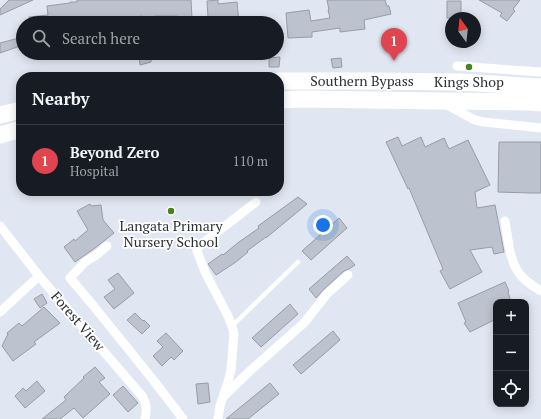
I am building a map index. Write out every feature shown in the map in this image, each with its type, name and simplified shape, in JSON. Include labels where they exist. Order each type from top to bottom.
[{"type":"highway","name":"Southern Bypass","points":[[284,81],[461,82],[541,87]]},
{"type":"highway","name":"Southern Bypass","points":[[284,100],[541,103]]},
{"type":"highway","points":[[0,115],[16,111]]},
{"type":"highway","points":[[0,135],[16,130]]},
{"type":"street","points":[[457,66],[541,72]]},
{"type":"street","points":[[441,101],[475,120],[541,128]]},
{"type":"street","points":[[218,419],[220,406],[231,370],[234,334],[232,326],[206,274],[197,251],[198,246],[256,202]]},
{"type":"street","points":[[505,221],[514,265],[524,279],[541,291]]},
{"type":"street","name":"Forest View","points":[[0,226],[39,276],[142,396],[146,404],[147,411],[145,419]]},
{"type":"street","points":[[107,246],[85,262],[70,278],[183,419]]},
{"type":"street","points":[[223,397],[304,323],[327,294],[348,275]]},
{"type":"street","points":[[0,312],[39,276]]},
{"type":"lane","points":[[232,326],[298,262]]},
{"type":"building","points":[[9,0],[33,0],[0,15],[0,9]]},
{"type":"building","points":[[77,0],[191,0],[192,16],[38,16],[48,15],[47,6],[77,2]]},
{"type":"building","points":[[218,0],[218,4],[237,2],[238,16],[208,16],[207,1]]},
{"type":"building","points":[[327,0],[385,0],[387,6],[389,6],[391,14],[364,20],[365,29],[340,32],[340,28],[312,32],[312,37],[288,38],[286,13],[309,10],[311,21],[330,18]]},
{"type":"building","points":[[479,0],[520,0],[513,9],[515,11],[507,21],[500,16],[502,13]]},
{"type":"building","points":[[447,1],[461,1],[461,12],[447,12]]},
{"type":"building","points":[[16,39],[16,47],[0,53],[0,43]]},
{"type":"building","points":[[341,58],[342,67],[333,68],[331,59]]},
{"type":"building","points":[[139,60],[151,60],[151,62],[140,65]]},
{"type":"building","points":[[269,60],[280,60],[279,67],[269,67]]},
{"type":"building","points":[[398,137],[402,146],[421,137],[425,147],[444,138],[449,149],[468,140],[490,185],[475,192],[477,208],[495,205],[504,252],[494,254],[492,247],[470,250],[482,272],[450,289],[440,271],[443,269],[409,188],[408,189],[386,142]]},
{"type":"building","points":[[499,142],[541,142],[541,193],[498,192]]},
{"type":"building","points":[[298,197],[307,204],[266,238],[247,251],[248,252],[236,262],[216,275],[208,264],[222,254],[223,255],[259,228],[258,226]]},
{"type":"building","points":[[90,204],[91,206],[101,205],[103,220],[114,233],[75,262],[64,247],[74,239],[75,241],[88,230],[77,211]]},
{"type":"building","points":[[339,218],[347,228],[311,260],[302,251]]},
{"type":"building","points":[[347,256],[355,265],[344,271],[316,298],[309,289]]},
{"type":"building","points":[[118,273],[134,293],[114,309],[104,297],[115,289],[108,280]]},
{"type":"building","points":[[505,282],[509,291],[510,299],[493,299],[493,320],[470,332],[464,323],[466,322],[458,303]]},
{"type":"building","points":[[42,294],[47,303],[40,308],[34,299]]},
{"type":"building","points":[[290,304],[298,314],[261,347],[252,338]]},
{"type":"building","points":[[44,307],[60,323],[34,342],[36,344],[13,361],[2,346],[8,334],[7,333],[19,323],[22,326]]},
{"type":"building","points":[[135,313],[150,326],[142,334],[127,320]]},
{"type":"building","points":[[333,331],[340,340],[301,374],[293,365]]},
{"type":"building","points":[[166,333],[183,351],[174,360],[171,357],[162,366],[153,356],[163,347],[157,341]]},
{"type":"building","points":[[95,367],[105,378],[99,382],[110,394],[83,418],[74,408],[60,419],[42,419],[66,400],[64,397]]},
{"type":"building","points":[[37,381],[45,391],[25,408],[15,396],[23,388],[26,391]]},
{"type":"building","points":[[208,383],[210,402],[198,404],[196,384]]},
{"type":"building","points":[[270,383],[279,394],[248,419],[226,419]]},
{"type":"building","points":[[123,386],[138,403],[128,412],[113,395]]},
{"type":"place","name":"Beyond Zero","points":[[394,61]]},
{"type":"place","name":"Kings Shop","points":[[469,67]]},
{"type":"place","name":"Langata Primary Nursery School","points":[[171,211]]}]
